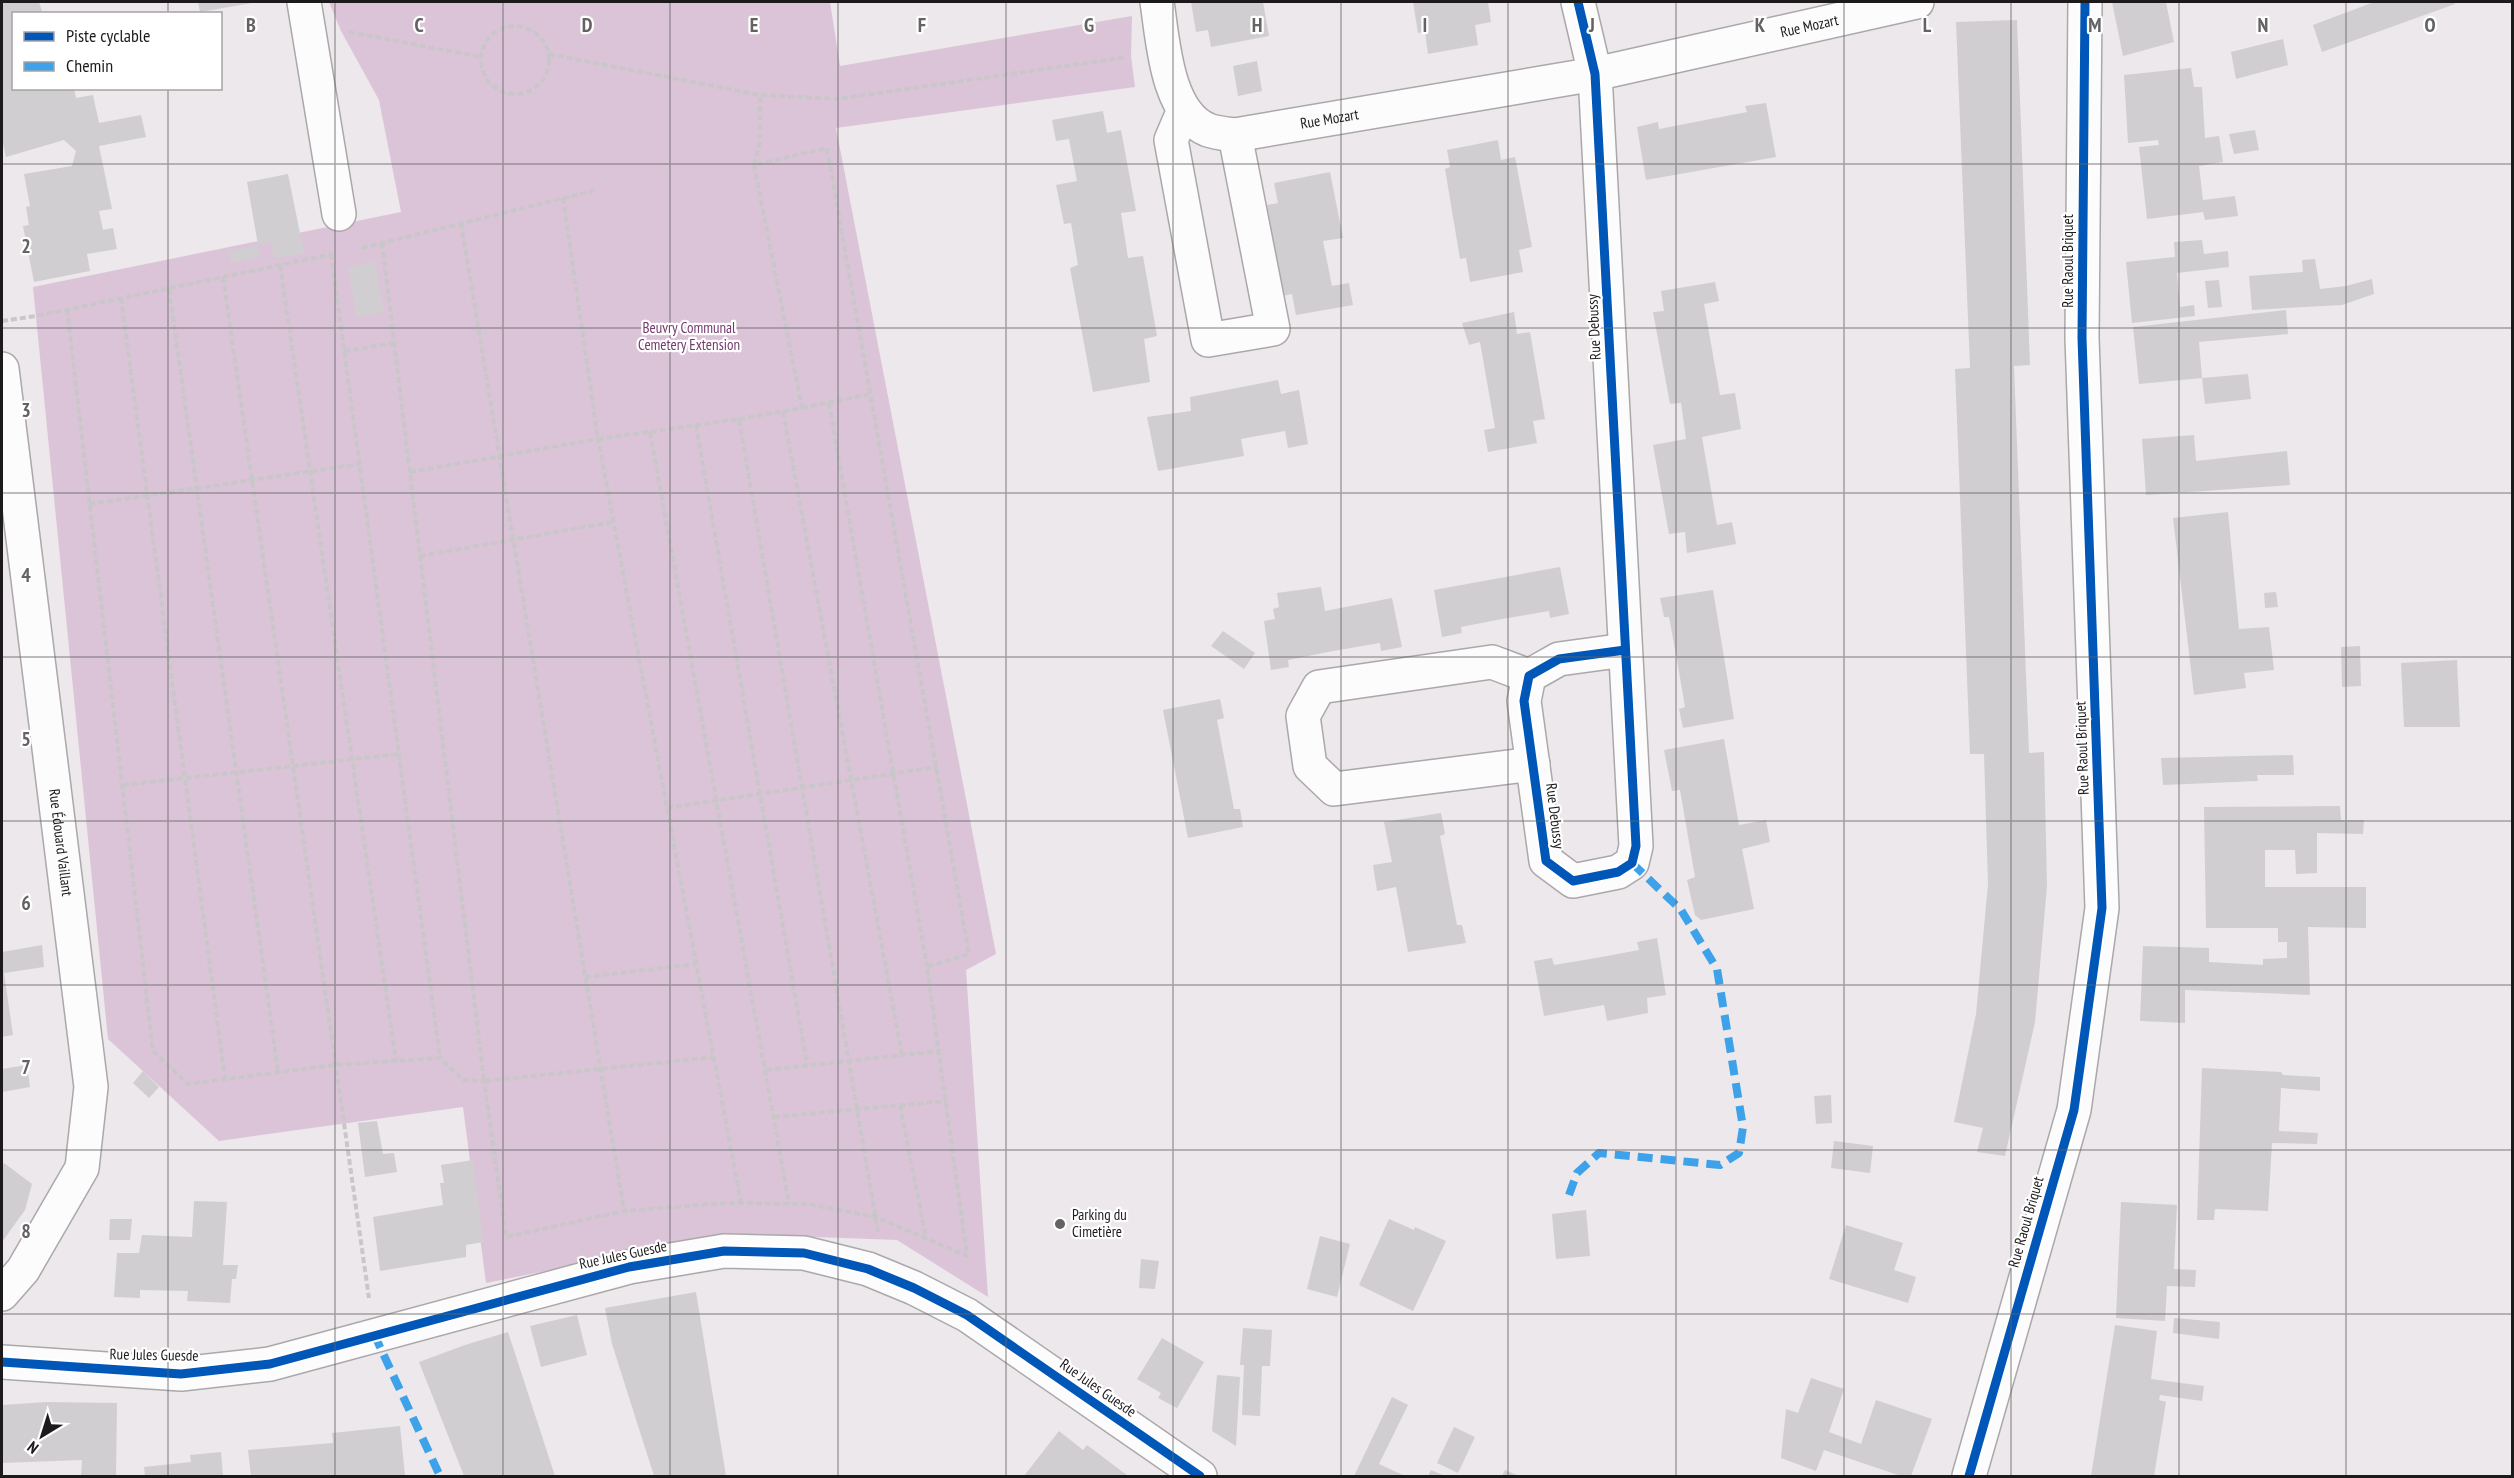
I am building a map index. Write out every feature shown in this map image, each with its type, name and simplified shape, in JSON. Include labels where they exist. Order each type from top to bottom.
[{"type":"street","points":[[1157,2],[1171,82],[1183,112],[1171,140],[1208,340],[1273,328],[1235,135]]},
{"type":"street","points":[[1578,2],[1595,74]]},
{"type":"street","name":"Rue Mozart","points":[[1183,112],[1207,130],[1235,135],[1595,74],[1917,2]]},
{"type":"street","name":"Rue Raoul Briquet","points":[[1969,1476],[2074,1110],[2102,908],[2082,338],[2085,2]]},
{"type":"street","points":[[306,13],[339,213]]},
{"type":"street","name":"Rue Debussy","points":[[1529,676],[1524,701],[1546,861],[1573,881],[1618,872],[1632,863],[1636,846],[1595,74]]},
{"type":"street","name":"Rue Édouard Vaillant","points":[[2,369],[91,1087],[82,1168],[23,1270],[2,1294]]},
{"type":"street","points":[[1533,764],[1334,789],[1310,766],[1303,716],[1318,687],[1492,662],[1529,676],[1559,659],[1625,650]]},
{"type":"street","name":"Rue Jules Guesde","points":[[2,1362],[181,1374],[270,1364],[374,1334],[629,1267],[724,1251],[804,1253],[868,1269],[914,1288],[967,1315],[1200,1476]]},
{"type":"path","points":[[306,13],[481,57]]},
{"type":"path","points":[[519,26],[529,28],[546,43],[549,67],[545,78],[537,87],[527,93],[515,94],[503,92],[485,78],[481,57],[483,46],[498,30],[519,26]]},
{"type":"path","points":[[549,54],[760,95],[838,99],[1131,56],[1166,53]]},
{"type":"path","points":[[760,95],[760,141],[754,165],[802,408]]},
{"type":"path","points":[[754,165],[828,148],[969,954],[927,967]]},
{"type":"path","points":[[2,321],[332,255],[596,190]]},
{"type":"path","points":[[563,198],[598,439],[741,1203]]},
{"type":"path","points":[[339,213],[350,251]]},
{"type":"path","points":[[461,223],[624,1211]]},
{"type":"path","points":[[382,243],[484,1081],[506,1237],[624,1211],[741,1203],[808,1204],[876,1217],[967,1256],[927,967],[829,403]]},
{"type":"path","points":[[332,255],[440,1058],[463,1080],[484,1081],[714,1057]]},
{"type":"path","points":[[280,265],[396,1061]]},
{"type":"path","points":[[223,278],[374,1334]]},
{"type":"path","points":[[169,289],[278,1072]]},
{"type":"path","points":[[121,298],[225,1079]]},
{"type":"path","points":[[67,309],[153,1051],[188,1084],[334,1065],[440,1058]]},
{"type":"path","points":[[344,351],[395,343]]},
{"type":"path","points":[[410,472],[598,439],[783,412],[870,394]]},
{"type":"path","points":[[783,412],[902,1055]]},
{"type":"path","points":[[739,419],[880,1239],[868,1269]]},
{"type":"path","points":[[696,425],[807,1065]]},
{"type":"path","points":[[650,432],[789,1204]]},
{"type":"path","points":[[89,504],[360,464]]},
{"type":"path","points":[[420,556],[613,522]]},
{"type":"path","points":[[123,785],[399,754]]},
{"type":"path","points":[[667,808],[937,767]]},
{"type":"path","points":[[585,977],[696,964]]},
{"type":"path","points":[[765,1070],[939,1051]]},
{"type":"path","points":[[774,1118],[946,1101]]},
{"type":"path","points":[[900,1105],[926,1238]]},
{"type":"green space","name":"Beuvry Communal Cemetery Extension","points":[[329,2],[830,2],[840,66],[1132,16],[1131,56],[1135,87],[836,128],[996,954],[966,970],[988,1297],[897,1240],[731,1234],[486,1283],[463,1107],[219,1141],[108,1039],[33,287],[401,212],[379,100],[341,31]]},
{"type":"building","points":[[2,2],[39,2],[42,12],[12,12],[12,90],[74,90],[76,98],[93,95],[99,123],[141,115],[146,137],[99,146],[112,209],[99,211],[103,230],[113,228],[117,249],[87,254],[90,271],[34,282],[23,226],[29,225],[26,207],[30,206],[24,174],[72,166],[76,151],[64,140],[6,157],[2,140]]},
{"type":"building","points":[[198,2],[252,2],[252,3],[200,12]]},
{"type":"building","points":[[1191,2],[1263,2],[1269,36],[1211,47],[1208,30],[1196,32]]},
{"type":"building","points":[[1413,2],[1488,2],[1491,22],[1475,25],[1478,45],[1428,54],[1425,32],[1418,33]]},
{"type":"building","points":[[2112,2],[2166,2],[2174,42],[2123,56]]},
{"type":"building","points":[[2374,2],[2454,2],[2455,4],[2322,52],[2313,25]]},
{"type":"building","points":[[2017,20],[2030,365],[2014,366],[2029,753],[2044,752],[2047,886],[2035,1022],[2005,1156],[1977,1152],[1983,1128],[1954,1122],[1976,1014],[1988,884],[1984,754],[1970,754],[1955,369],[1970,368],[1956,22]]},
{"type":"building","points":[[2283,39],[2288,65],[2236,79],[2231,52]]},
{"type":"building","points":[[1257,61],[1262,91],[1238,96],[1233,66]]},
{"type":"building","points":[[2191,68],[2194,87],[2202,87],[2205,138],[2219,136],[2223,162],[2199,166],[2203,200],[2235,196],[2238,216],[2205,220],[2203,212],[2147,219],[2139,147],[2159,145],[2158,140],[2128,143],[2124,75]]},
{"type":"building","points":[[1766,103],[1776,157],[1646,180],[1637,127],[1658,122],[1659,129],[1747,112],[1745,106]]},
{"type":"building","points":[[1103,111],[1107,133],[1121,130],[1136,211],[1121,213],[1128,258],[1143,256],[1157,336],[1144,339],[1150,382],[1093,392],[1070,268],[1078,265],[1071,223],[1064,224],[1056,185],[1077,181],[1069,139],[1056,141],[1052,120]]},
{"type":"building","points":[[2255,130],[2259,150],[2234,154],[2229,134]]},
{"type":"building","points":[[1498,140],[1501,160],[1515,157],[1532,247],[1519,250],[1523,272],[1470,282],[1466,258],[1460,259],[1445,169],[1450,167],[1447,150]]},
{"type":"building","points":[[1330,172],[1343,238],[1323,241],[1332,286],[1349,283],[1353,305],[1296,315],[1292,294],[1282,296],[1267,205],[1278,203],[1274,183]]},
{"type":"building","points":[[288,174],[304,253],[274,258],[271,242],[258,245],[247,182]]},
{"type":"building","points":[[2202,240],[2204,254],[2228,251],[2229,267],[2177,273],[2180,307],[2194,305],[2195,316],[2132,323],[2126,262],[2175,257],[2174,242]]},
{"type":"building","points":[[258,245],[260,257],[231,263],[228,251]]},
{"type":"building","points":[[2315,259],[2320,289],[2346,286],[2372,279],[2374,294],[2342,305],[2252,310],[2249,276],[2303,272],[2302,260]]},
{"type":"building","points":[[375,261],[384,312],[357,318],[348,267]]},
{"type":"building","points":[[2219,280],[2222,307],[2208,308],[2205,281]]},
{"type":"building","points":[[1715,282],[1719,301],[1704,304],[1720,395],[1735,393],[1741,429],[1702,437],[1717,525],[1732,522],[1736,544],[1687,553],[1685,532],[1669,534],[1653,445],[1686,439],[1681,403],[1670,404],[1653,312],[1664,311],[1661,291]]},
{"type":"building","points":[[2286,310],[2288,334],[2199,342],[2202,378],[2139,384],[2133,327]]},
{"type":"building","points":[[1514,312],[1517,334],[1530,332],[1545,419],[1533,421],[1537,443],[1488,452],[1484,430],[1495,428],[1480,342],[1469,345],[1462,323]]},
{"type":"building","points":[[2248,374],[2251,399],[2205,404],[2202,378]]},
{"type":"building","points":[[1278,380],[1281,394],[1299,390],[1308,444],[1288,448],[1285,431],[1241,439],[1244,456],[1158,471],[1147,417],[1191,411],[1190,397]]},
{"type":"building","points":[[2194,435],[2196,461],[2287,451],[2290,485],[2146,495],[2142,439]]},
{"type":"building","points":[[2228,512],[2239,629],[2269,627],[2274,670],[2244,673],[2246,688],[2194,695],[2173,518]]},
{"type":"building","points":[[1560,567],[1569,614],[1550,618],[1549,611],[1502,619],[1461,627],[1462,633],[1442,637],[1434,590]]},
{"type":"building","points":[[1321,587],[1325,611],[1392,598],[1402,647],[1381,651],[1380,643],[1333,651],[1288,660],[1289,667],[1271,670],[1264,621],[1275,619],[1273,609],[1279,607],[1277,593]]},
{"type":"building","points":[[1713,590],[1734,719],[1683,728],[1679,709],[1685,707],[1677,660],[1669,617],[1664,617],[1660,598]]},
{"type":"building","points":[[2276,592],[2278,607],[2265,608],[2264,593]]},
{"type":"building","points":[[1223,631],[1255,653],[1244,669],[1211,646]]},
{"type":"building","points":[[2360,646],[2361,686],[2342,687],[2341,647]]},
{"type":"building","points":[[2457,660],[2460,727],[2404,727],[2401,663]]},
{"type":"building","points":[[1220,699],[1224,718],[1217,720],[1234,809],[1240,809],[1243,827],[1188,838],[1163,710]]},
{"type":"building","points":[[1724,739],[1739,825],[1766,820],[1770,842],[1742,849],[1754,909],[1701,920],[1695,915],[1687,880],[1695,877],[1680,790],[1672,791],[1664,750]]},
{"type":"building","points":[[2293,755],[2294,775],[2257,775],[2258,781],[2163,785],[2161,758]]},
{"type":"building","points":[[2340,806],[2341,820],[2364,820],[2363,834],[2317,833],[2317,873],[2296,874],[2295,850],[2265,850],[2265,887],[2366,887],[2366,928],[2308,927],[2310,995],[2185,990],[2185,1023],[2140,1021],[2143,946],[2209,948],[2209,962],[2263,965],[2263,959],[2287,958],[2287,942],[2278,942],[2278,928],[2206,928],[2204,807]]},
{"type":"building","points":[[1441,813],[1445,834],[1440,836],[1457,925],[1462,925],[1466,943],[1408,952],[1396,887],[1377,891],[1373,865],[1392,862],[1384,822]]},
{"type":"building","points":[[1657,938],[1666,995],[1647,998],[1648,1013],[1607,1021],[1604,1005],[1544,1016],[1534,961],[1552,958],[1554,965],[1639,950],[1637,942]]},
{"type":"building","points":[[42,945],[44,967],[4,973],[13,1035],[2,1037],[2,952]]},
{"type":"building","points":[[27,1065],[30,1087],[2,1092],[2,1069]]},
{"type":"building","points":[[2202,1068],[2281,1072],[2283,1075],[2320,1077],[2320,1091],[2281,1088],[2279,1131],[2318,1133],[2317,1144],[2272,1143],[2268,1211],[2215,1209],[2214,1220],[2197,1220]]},
{"type":"building","points":[[143,1071],[159,1087],[149,1098],[133,1083]]},
{"type":"building","points":[[1831,1095],[1832,1123],[1816,1124],[1814,1096]]},
{"type":"building","points":[[377,1121],[383,1154],[394,1153],[397,1172],[365,1177],[358,1123]]},
{"type":"building","points":[[1834,1141],[1873,1146],[1870,1173],[1831,1168]]},
{"type":"building","points":[[473,1160],[483,1242],[466,1245],[466,1257],[380,1271],[373,1217],[443,1205],[440,1183],[444,1183],[441,1165]]},
{"type":"building","points":[[4,1163],[32,1184],[25,1210],[2,1242],[2,1166]]},
{"type":"building","points":[[194,1201],[227,1202],[223,1265],[238,1265],[236,1279],[232,1279],[230,1303],[187,1301],[188,1291],[140,1290],[140,1298],[114,1297],[117,1253],[139,1253],[142,1235],[192,1237]]},
{"type":"building","points":[[2121,1202],[2177,1205],[2174,1269],[2196,1270],[2195,1287],[2167,1286],[2165,1321],[2116,1318]]},
{"type":"building","points":[[1586,1210],[1590,1256],[1556,1259],[1552,1214]]},
{"type":"building","points":[[110,1219],[132,1219],[130,1240],[109,1240]]},
{"type":"building","points":[[1389,1219],[1414,1230],[1415,1227],[1446,1241],[1413,1311],[1359,1285]]},
{"type":"building","points":[[1846,1225],[1903,1243],[1894,1270],[1916,1277],[1908,1303],[1829,1279]]},
{"type":"building","points":[[1320,1236],[1350,1244],[1337,1297],[1307,1289]]},
{"type":"building","points":[[1141,1259],[1159,1261],[1155,1289],[1139,1288]]},
{"type":"building","points":[[696,1292],[726,1476],[654,1476],[612,1344],[605,1308]]},
{"type":"building","points":[[577,1315],[587,1355],[541,1367],[530,1326]]},
{"type":"building","points":[[2174,1318],[2220,1322],[2219,1339],[2173,1333]]},
{"type":"building","points":[[2115,1325],[2157,1331],[2151,1379],[2204,1386],[2202,1401],[2160,1395],[2159,1400],[2166,1402],[2154,1476],[2091,1476]]},
{"type":"building","points":[[1243,1328],[1272,1330],[1270,1366],[1262,1366],[1260,1416],[1242,1415],[1244,1365],[1240,1365]]},
{"type":"building","points":[[508,1332],[555,1476],[464,1476],[419,1362]]},
{"type":"building","points":[[1162,1338],[1204,1362],[1177,1408],[1158,1398],[1161,1393],[1137,1379]]},
{"type":"building","points":[[1217,1375],[1240,1377],[1236,1446],[1212,1431]]},
{"type":"building","points":[[1811,1378],[1844,1389],[1829,1432],[1861,1444],[1876,1400],[1932,1419],[1911,1476],[1901,1476],[1824,1450],[1816,1471],[1781,1458],[1786,1409],[1798,1413]]},
{"type":"building","points":[[1392,1397],[1408,1405],[1379,1464],[1405,1476],[1354,1476]]},
{"type":"building","points":[[47,1402],[117,1403],[116,1476],[81,1476],[82,1460],[2,1463],[2,1405]]},
{"type":"building","points":[[400,1426],[405,1476],[251,1476],[248,1450],[333,1443],[332,1433]]},
{"type":"building","points":[[1454,1427],[1475,1437],[1458,1473],[1437,1463]]},
{"type":"building","points":[[1059,1431],[1083,1450],[1087,1445],[1128,1476],[1024,1476]]},
{"type":"building","points":[[221,1452],[223,1476],[145,1476],[144,1467],[191,1462],[190,1455]]},
{"type":"building","points":[[1431,1470],[1445,1476],[1428,1476]]},
{"type":"building","points":[[1505,1470],[1519,1476],[1502,1476]]},
{"type":"marked path","points":[[1569,1195],[1577,1173],[1599,1153],[1720,1165],[1739,1153],[1743,1127],[1717,969],[1681,910],[1632,863]]},
{"type":"marked path","points":[[374,1334],[440,1476]]},
{"type":"cycle path","points":[[1578,2],[1595,74],[1636,846],[1632,863],[1618,872],[1573,881],[1546,861],[1524,701],[1529,676],[1559,659],[1625,650]]},
{"type":"cycle path","points":[[1969,1476],[2074,1110],[2102,908],[2082,338],[2085,2]]},
{"type":"cycle path","points":[[2,1362],[181,1374],[270,1364],[629,1267],[724,1251],[804,1253],[868,1269],[914,1288],[967,1315],[1200,1476]]},
{"type":"place","name":"Parking du Cimetière","points":[[1060,1224]]}]
